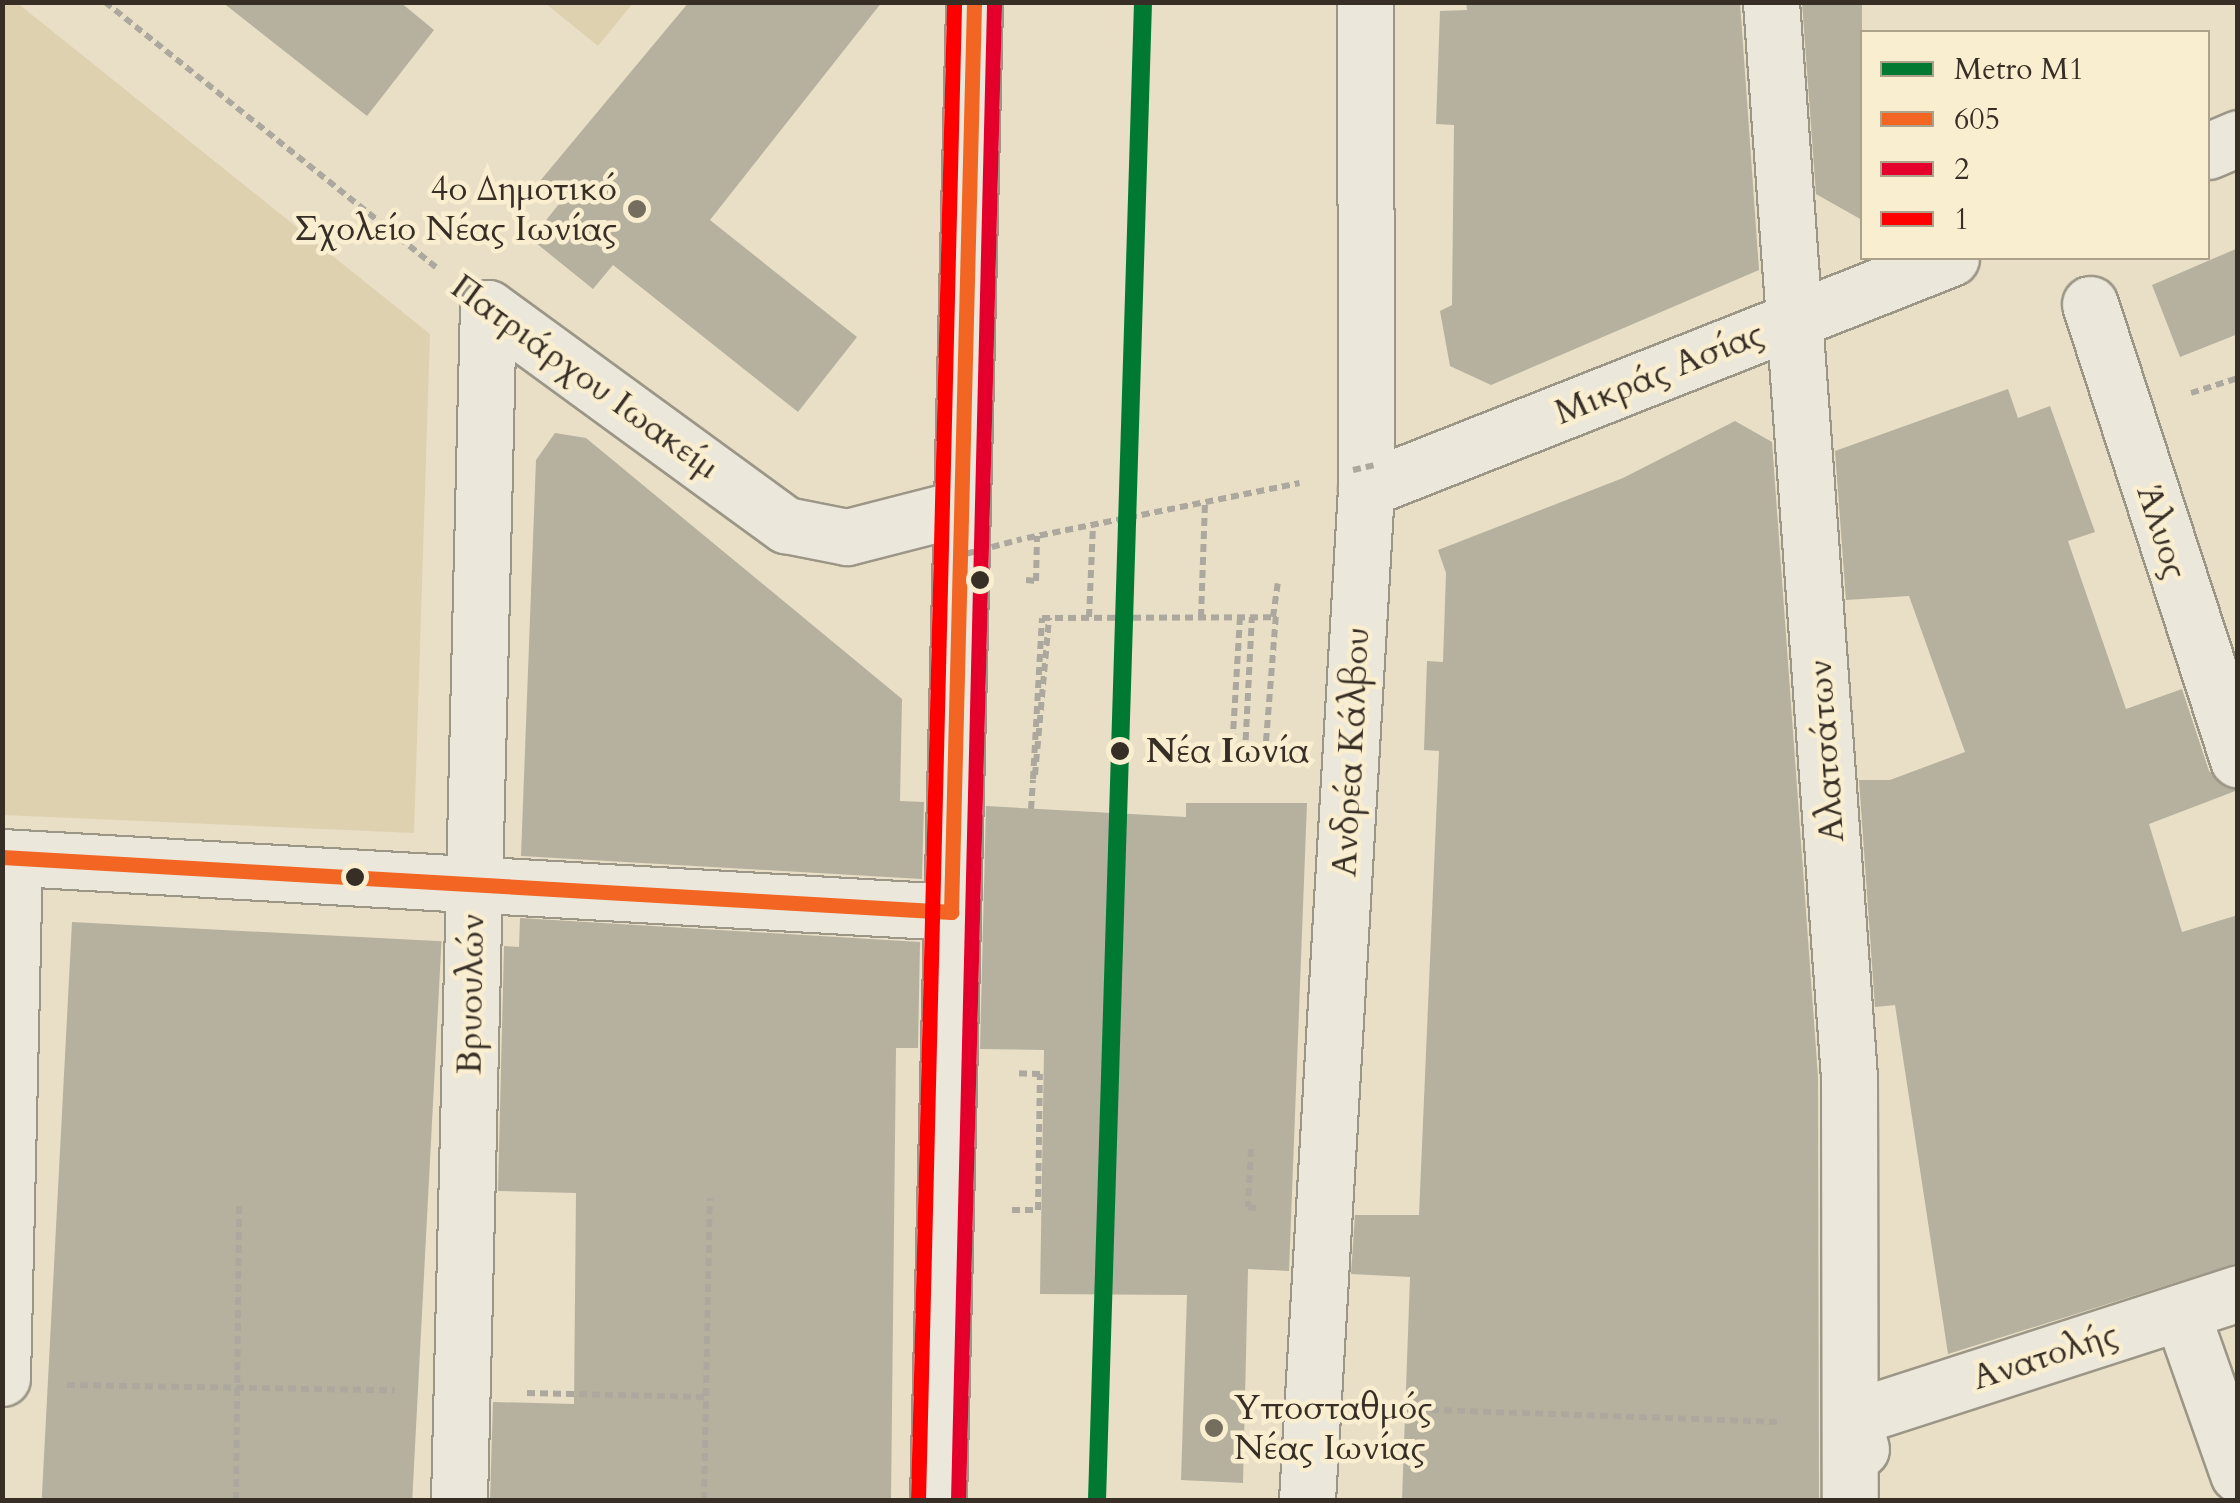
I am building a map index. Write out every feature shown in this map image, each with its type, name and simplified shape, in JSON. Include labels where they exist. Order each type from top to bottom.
[{"type":"street","points":[[938,1500],[957,533],[974,2]]},
{"type":"street","name":"Ανδρέα Κάλβου","points":[[1307,1500],[1365,475],[1365,2]]},
{"type":"street","name":"Αλατσάτων","points":[[1771,2],[1849,1076],[1850,1500]]},
{"type":"street","points":[[2210,150],[2238,138]]},
{"type":"street","name":"Μικράς Ασίας","points":[[1365,475],[1794,320],[1946,260]]},
{"type":"street","name":"Άλυος","points":[[2090,304],[2238,760]]},
{"type":"street","name":"Πατριάρχου Ιωακείμ","points":[[488,308],[786,525],[847,537],[957,533]]},
{"type":"street","name":"Βρυουλών","points":[[460,1500],[488,308]]},
{"type":"street","points":[[2,1378],[8,858],[951,912]]},
{"type":"street","name":"Ανατολής","points":[[1852,1418],[2238,1294]]},
{"type":"street","points":[[2181,1312],[2238,1474]]},
{"type":"street","points":[[1852,1418],[1876,1500]]},
{"type":"path","name":"Πατριάρχου Ιωακείμ","points":[[106,2],[488,308]]},
{"type":"path","points":[[957,533],[1036,536],[1291,485]]},
{"type":"path","points":[[1201,617],[1204,503]]},
{"type":"path","points":[[1090,617],[1093,525]]},
{"type":"path","points":[[1036,536],[1037,551]]},
{"type":"path","points":[[1046,618],[1273,618],[1278,583],[1265,754]]},
{"type":"path","points":[[1240,617],[1232,752],[1284,755]]},
{"type":"path","points":[[1246,753],[1252,617]]},
{"type":"path","points":[[1046,618],[1033,779],[1046,618]]},
{"type":"path","points":[[1000,1210],[1038,1210],[1040,1074],[1003,1072]]},
{"type":"path","points":[[1248,1207],[1251,1149]]},
{"type":"path","points":[[704,1500],[710,1198]]},
{"type":"path","points":[[236,1500],[239,1202]]},
{"type":"path","points":[[61,1385],[706,1397]]},
{"type":"path","points":[[1368,1408],[1852,1418]]},
{"type":"shaded area","points":[[16,2],[430,334],[414,833],[3,815],[2,3]]},
{"type":"shaded area","points":[[545,3],[633,3],[598,46]]},
{"type":"building","points":[[222,2],[400,2],[434,30],[367,116]]},
{"type":"building","name":"4ο Δημοτικό Σχολείο Νέας Ιωνίας","points":[[689,2],[882,2],[710,220],[857,337],[798,412],[613,265],[593,289],[531,239],[563,199],[540,181]]},
{"type":"building","points":[[1466,2],[1740,2],[1759,270],[1491,385],[1450,366],[1440,311],[1452,305],[1454,125],[1436,124],[1440,11],[1467,10]]},
{"type":"building","points":[[1802,2],[1862,2],[1860,219],[1816,194]]},
{"type":"building","points":[[2238,248],[2238,334],[2180,357],[2152,285]]},
{"type":"building","points":[[2008,389],[2018,418],[2050,406],[2095,532],[2068,541],[2126,709],[2182,689],[2209,771],[2238,790],[2149,824],[2182,932],[2238,915],[2238,1263],[1948,1354],[1895,1005],[1875,1007],[1859,780],[1890,780],[1965,752],[1909,596],[1846,600],[1835,451]]},
{"type":"building","points":[[1735,421],[1772,442],[1818,1077],[1819,1500],[1402,1500],[1410,1277],[1351,1274],[1355,1215],[1419,1215],[1439,751],[1424,750],[1427,661],[1443,662],[1446,573],[1438,550],[1623,478]]},
{"type":"building","points":[[555,433],[586,438],[902,699],[900,801],[924,802],[922,879],[521,856],[536,460]]},
{"type":"building","points":[[1186,803],[1307,803],[1289,1271],[1248,1269],[1243,1483],[1181,1480],[1187,1295],[1040,1294],[1044,1050],[980,1049],[986,806],[1186,817]]},
{"type":"building","points":[[520,918],[920,942],[918,1048],[896,1048],[891,1500],[490,1500],[493,1402],[574,1404],[576,1193],[498,1191],[504,946],[519,947]]},
{"type":"building","points":[[72,922],[441,941],[412,1500],[42,1500]]},
{"type":"metro line","name":"Μ1","points":[[1097,1500],[1143,2]]},
{"type":"transit line","name":"1","points":[[918,1500],[954,2]]},
{"type":"transit line","name":"605","points":[[2,857],[951,912],[974,2]]},
{"type":"transit line","name":"2","points":[[958,1500],[994,2]]},
{"type":"place","name":"4ο Δημοτικό Σχολείο Νέας Ιωνίας","points":[[637,209]]},
{"type":"place","name":"Νέα Ιωνία","points":[[1120,751]]},
{"type":"place","name":"Υποσταθμός Νέας Ιωνίας","points":[[1214,1428]]}]
